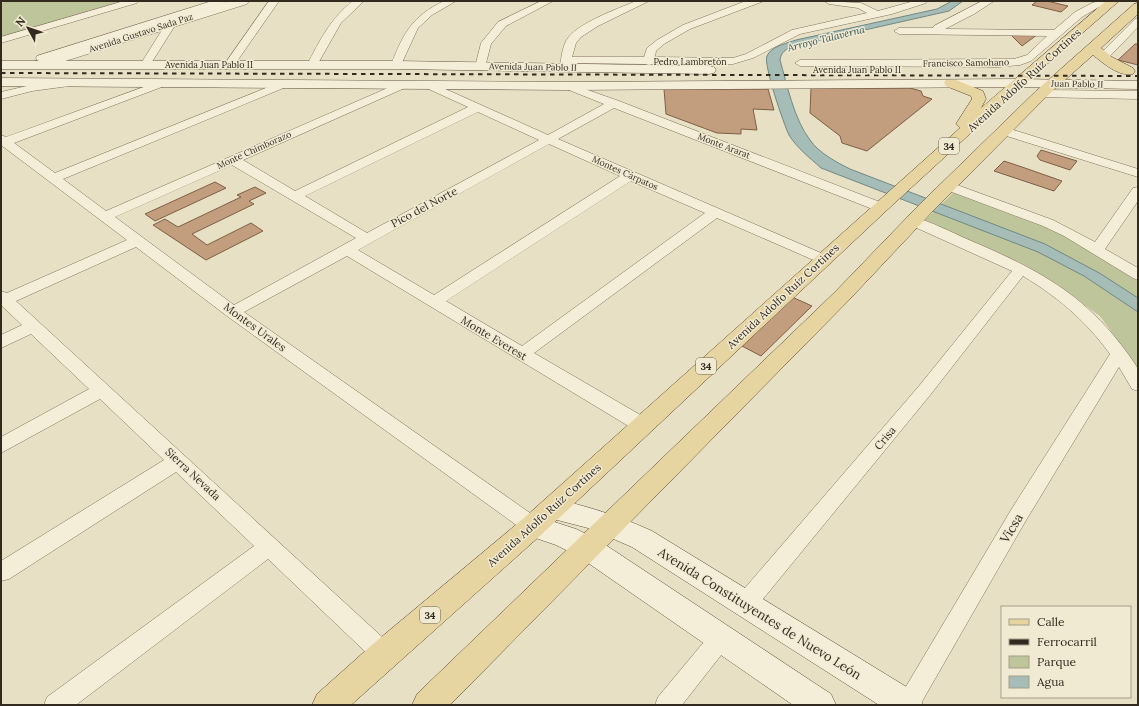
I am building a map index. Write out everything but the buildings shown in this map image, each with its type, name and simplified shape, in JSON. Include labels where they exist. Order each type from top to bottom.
[{"type":"main road","name":"Avenida Gustavo Sada Paz","points":[[40,62],[171,24],[240,1]]},
{"type":"main road","name":"Avenida Adolfo Ruíz Cortines","points":[[328,705],[532,515],[642,425],[880,206],[950,145],[1017,83],[1113,2]]},
{"type":"main road","name":"Avenida Adolfo Ruíz Cortines","points":[[428,705],[612,525],[1066,70],[1096,52],[1138,7]]},
{"type":"main road","points":[[1096,52],[1133,71]]},
{"type":"main road","name":"Avenida Juan Pablo II","points":[[1,65],[40,62],[145,65],[396,65],[480,67],[566,64],[750,77]]},
{"type":"main road","name":"Avenida Juan Pablo II","points":[[1,82],[568,86],[750,77],[798,72],[1066,70]]},
{"type":"main road","name":"Juan Pablo II","points":[[1066,70],[1133,71]]},
{"type":"main road","name":"Avenida Juan Pablo II","points":[[798,72],[952,83],[1017,83]]},
{"type":"main road","points":[[950,145],[979,99],[978,94],[952,83]]},
{"type":"main road","name":"Juan Pablo II","points":[[1017,83],[1047,89],[1138,85]]},
{"type":"main road","points":[[1047,89],[1138,95]]},
{"type":"main road","points":[[532,515],[566,537],[588,548],[820,705]]},
{"type":"main road","name":"Avenida Constituyentes de Nuevo León","points":[[532,515],[588,517],[612,525],[642,539],[907,705]]},
{"type":"street","points":[[1,40],[134,1]]},
{"type":"street","name":"Avenida Gustavo Sada Paz","points":[[40,62],[222,1]]},
{"type":"street","points":[[229,65],[274,1]]},
{"type":"street","points":[[312,65],[339,18],[347,9],[359,1]]},
{"type":"street","points":[[396,65],[408,35],[415,23],[424,15],[451,1]]},
{"type":"street","points":[[480,67],[486,44],[502,24],[548,1]]},
{"type":"street","points":[[566,64],[570,45],[577,36],[622,11],[644,1]]},
{"type":"street","points":[[648,62],[651,50],[674,35],[734,7],[759,1]]},
{"type":"street","points":[[828,1],[861,6],[876,14]]},
{"type":"street","name":"Pedro Lambretón","points":[[566,64],[711,62],[740,60],[753,55],[772,42],[794,32],[876,14],[923,1]]},
{"type":"street","points":[[933,31],[989,1]]},
{"type":"street","points":[[887,2],[913,5]]},
{"type":"street","name":"Francisco Samohano","points":[[798,72],[1012,63],[1023,61],[1030,57],[1056,33],[1093,6],[1103,2],[1113,2]]},
{"type":"street","points":[[1096,52],[1106,54],[1138,21]]},
{"type":"street","points":[[145,65],[171,24]]},
{"type":"street","points":[[899,31],[1056,33]]},
{"type":"street","points":[[1,96],[30,88],[76,82]]},
{"type":"street","points":[[3,141],[163,83]]},
{"type":"street","points":[[53,178],[282,85]]},
{"type":"street","name":"Monte Chimborazo","points":[[106,216],[403,85]]},
{"type":"street","name":"Montes Cárpatos","points":[[428,85],[476,108],[630,176],[823,259]]},
{"type":"street","name":"Monte Ararat","points":[[568,86],[880,206]]},
{"type":"street","name":"Pico del Norte","points":[[233,312],[614,103]]},
{"type":"street","points":[[295,196],[476,108]]},
{"type":"street","points":[[1004,131],[1138,173]]},
{"type":"street","name":"Montes Urales","points":[[3,141],[106,216],[233,312],[532,515]]},
{"type":"street","points":[[232,160],[366,238]]},
{"type":"street","points":[[434,302],[630,176]]},
{"type":"street","points":[[949,186],[1048,223],[1138,275]]},
{"type":"street","points":[[1097,250],[1138,191]]},
{"type":"street","points":[[522,354],[715,213]]},
{"type":"street","points":[[914,221],[1020,270],[1048,285],[1089,317],[1119,354],[1138,385]]},
{"type":"street","points":[[4,298],[138,240]]},
{"type":"street","name":"Monte Everest","points":[[346,249],[642,425]]},
{"type":"street","name":"Crisa","points":[[746,603],[925,390],[1020,270]]},
{"type":"street","name":"Sierra Nevada","points":[[4,298],[384,654]]},
{"type":"street","points":[[1,342],[33,326]]},
{"type":"street","name":"Vicsa","points":[[907,705],[1018,516],[1119,354]]},
{"type":"street","points":[[1,446],[102,390]]},
{"type":"street","points":[[1,572],[178,461]]},
{"type":"street","points":[[56,705],[270,546]]},
{"type":"street","points":[[666,705],[721,638]]},
{"type":"green space","points":[[5,1],[124,1],[1,36],[1,4]]},
{"type":"green space","points":[[956,190],[1047,225],[1138,278],[1138,369],[1100,316],[1042,276],[922,223]]},
{"type":"water","name":"Arroyo Talaverna","points":[[952,1],[963,1],[949,11],[798,45],[784,51],[780,60],[795,112],[804,132],[814,145],[823,153],[850,169],[1045,244],[1101,274],[1138,298],[1138,312],[1084,276],[1038,252],[821,168],[800,149],[789,135],[779,108],[768,70],[767,56],[772,50],[780,45],[796,40],[937,9]]},
{"type":"railway","points":[[1,73],[1138,76]]}]
